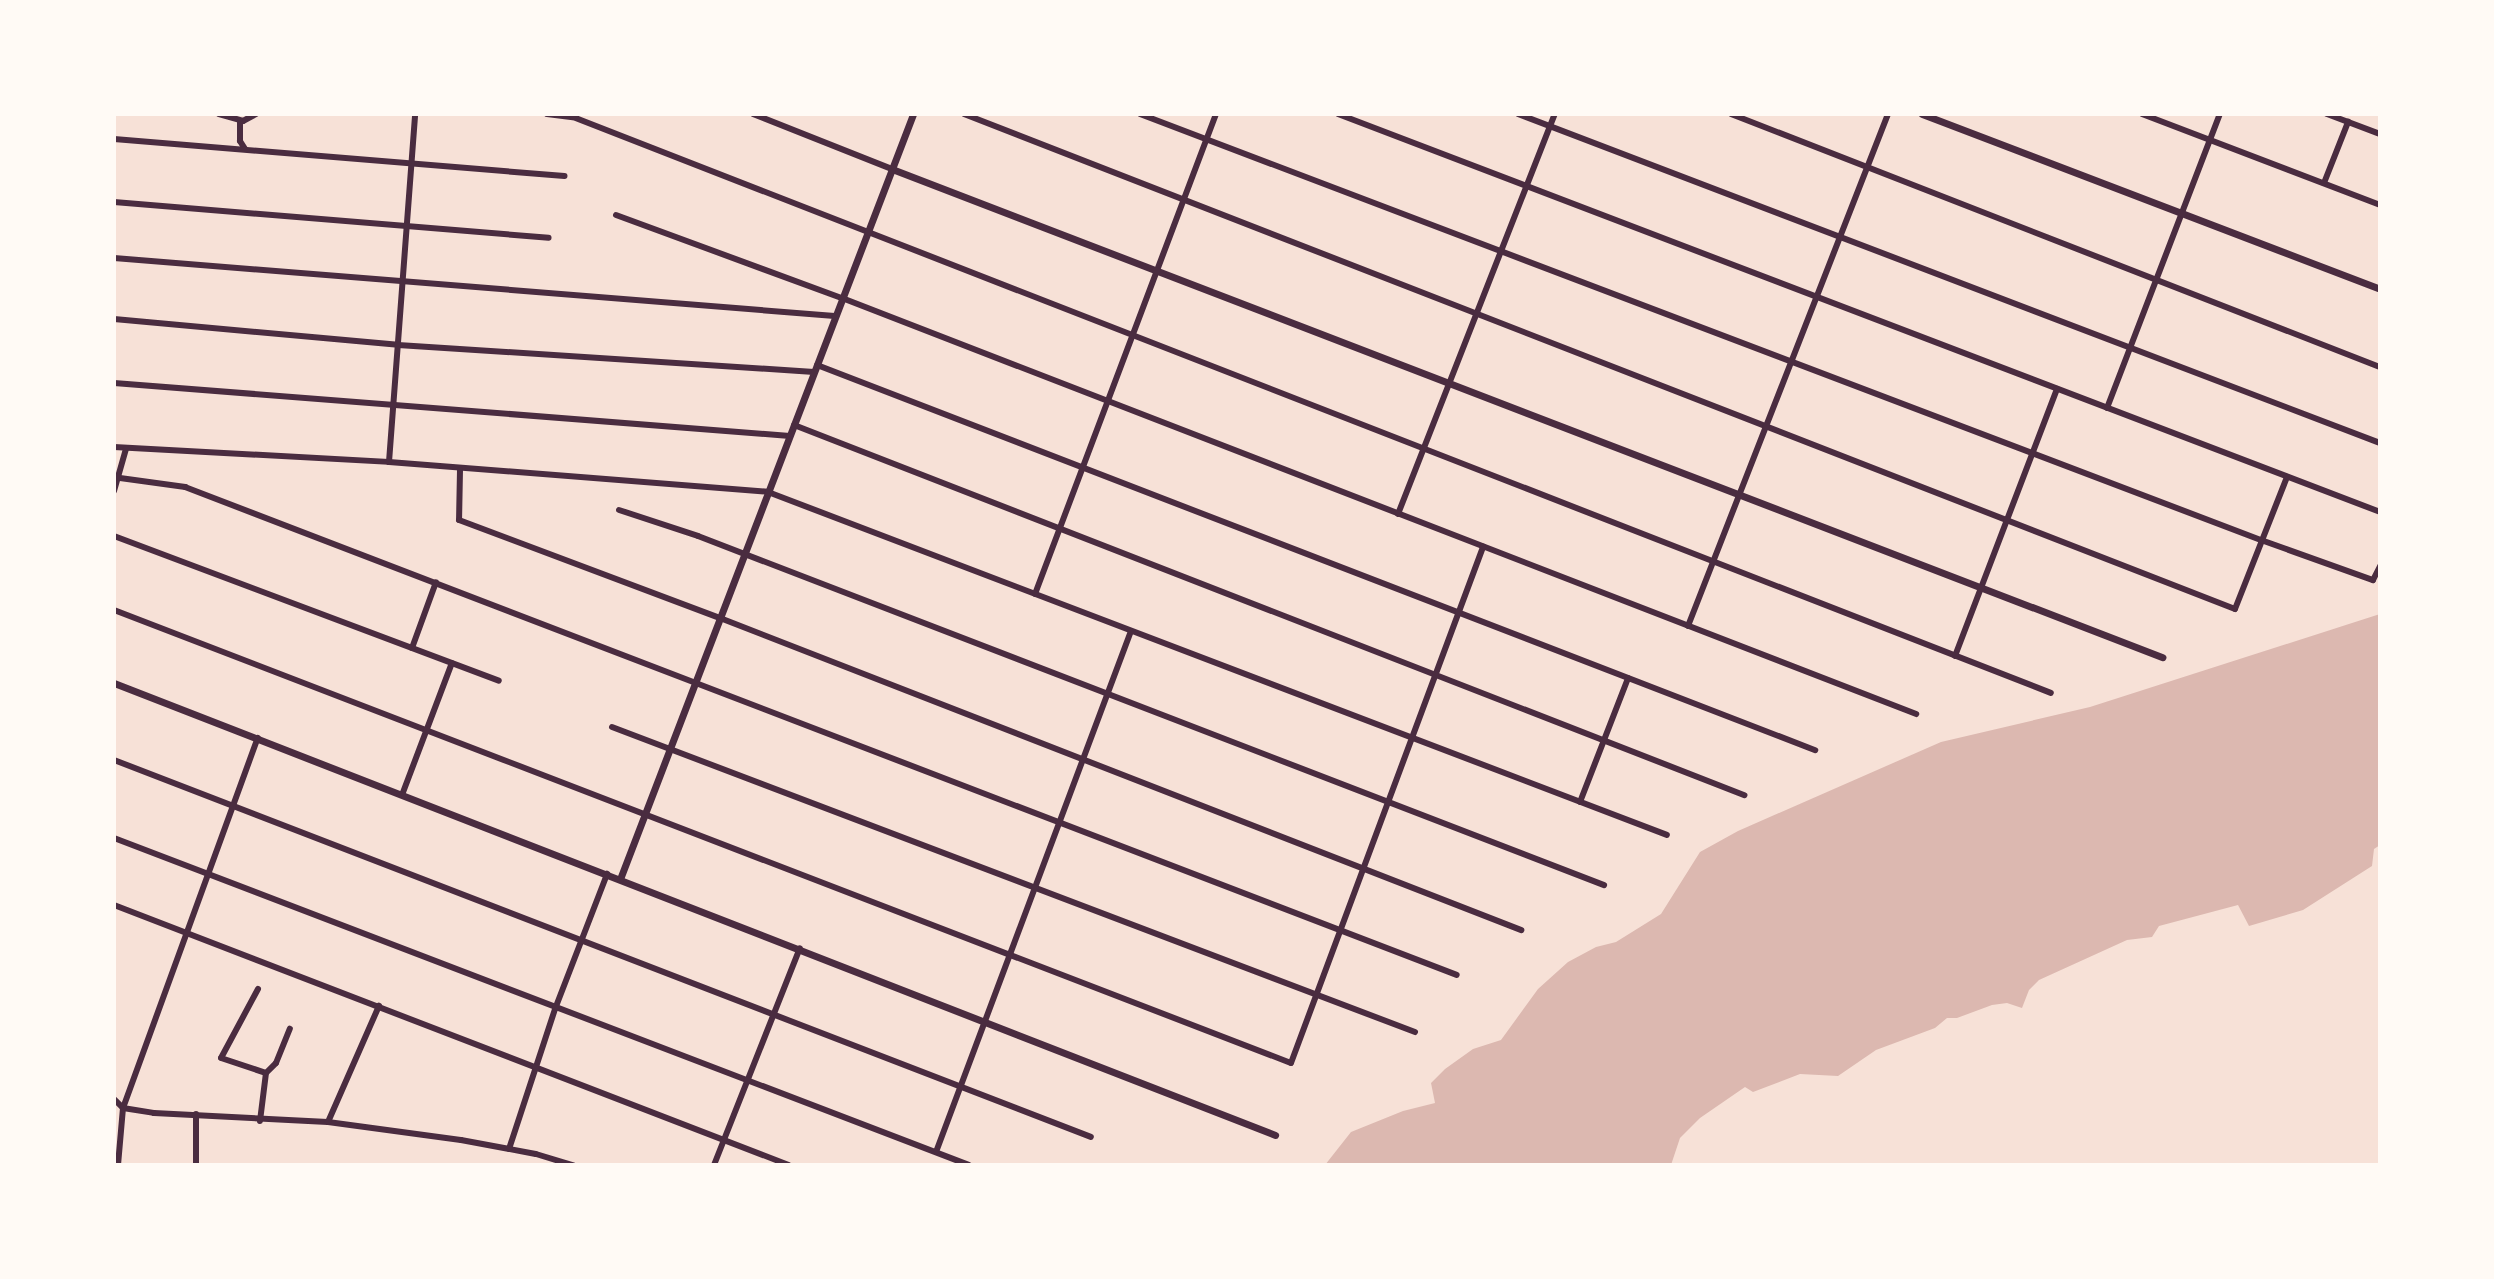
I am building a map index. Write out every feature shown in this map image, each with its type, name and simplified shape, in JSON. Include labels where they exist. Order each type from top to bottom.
[{"type":"street","points":[[219,114],[240,121],[251,119],[256,114]]},
{"type":"street","points":[[389,462],[415,114]]},
{"type":"street","points":[[547,114],[573,117],[2051,693]]},
{"type":"street","points":[[753,114],[2162,657]]},
{"type":"street","points":[[620,879],[913,114]]},
{"type":"street","points":[[964,114],[2235,609],[2287,477]]},
{"type":"street","points":[[1140,114],[2261,540],[2373,580],[2380,566]]},
{"type":"street","points":[[1035,594],[1216,114]]},
{"type":"street","points":[[1338,114],[2380,512]]},
{"type":"street","points":[[1518,114],[2380,443]]},
{"type":"street","points":[[1398,514],[1555,114]]},
{"type":"street","points":[[1731,114],[2380,367]]},
{"type":"street","points":[[1688,626],[1888,114]]},
{"type":"street","points":[[1922,114],[2380,289]]},
{"type":"street","points":[[2142,114],[2380,205]]},
{"type":"street","points":[[2107,408],[2220,114]]},
{"type":"street","points":[[2327,114],[2380,134]]},
{"type":"street","points":[[240,121],[240,141],[245,149]]},
{"type":"street","points":[[2324,183],[2348,122]]},
{"type":"street","points":[[114,139],[564,176]]},
{"type":"street","points":[[114,202],[549,238]]},
{"type":"street","points":[[616,215],[842,298],[1916,714]]},
{"type":"street","points":[[114,258],[835,316]]},
{"type":"street","points":[[114,319],[398,345],[815,369],[1082,467],[1815,750]]},
{"type":"street","points":[[114,383],[790,436]]},
{"type":"street","points":[[1955,656],[2057,389]]},
{"type":"street","points":[[794,425],[1744,795]]},
{"type":"street","points":[[114,447],[389,462],[768,492],[1667,835]]},
{"type":"street","points":[[114,491],[126,449]]},
{"type":"street","points":[[460,470],[459,520],[720,618],[1521,930]]},
{"type":"street","points":[[120,478],[185,487],[1457,975]]},
{"type":"street","points":[[619,510],[744,555],[1604,885]]},
{"type":"street","points":[[114,536],[499,681]]},
{"type":"street","points":[[114,610],[1291,1063],[1483,547]]},
{"type":"street","points":[[412,648],[436,582]]},
{"type":"street","points":[[936,1152],[1131,631]]},
{"type":"street","points":[[402,795],[452,663]]},
{"type":"street","points":[[1580,802],[1628,678]]},
{"type":"street","points":[[114,683],[986,1019],[1275,1135]]},
{"type":"street","points":[[612,727],[1415,1032]]},
{"type":"street","points":[[118,1165],[123,1108],[258,738]]},
{"type":"street","points":[[114,760],[1091,1137]]},
{"type":"street","points":[[114,838],[208,877],[555,1009],[751,1079],[969,1165]]},
{"type":"street","points":[[509,1149],[555,1009],[607,874]]},
{"type":"street","points":[[114,905],[789,1165]]},
{"type":"street","points":[[714,1165],[751,1079],[800,948]]},
{"type":"street","points":[[258,989],[221,1058],[266,1073]]},
{"type":"street","points":[[328,1122],[379,1006]]},
{"type":"street","points":[[260,1121],[266,1073],[276,1063],[290,1029]]},
{"type":"street","points":[[114,1099],[123,1108],[260,1121],[328,1122],[509,1149],[573,1165]]},
{"type":"street","points":[[196,1114],[196,1165]]},
{"type":"shaded area","points":[[2380,614],[2380,845],[2374,849],[2372,866],[2303,910],[2249,926],[2238,905],[2159,926],[2152,937],[2127,940],[2039,980],[2029,990],[2022,1008],[2007,1003],[1992,1005],[1957,1018],[1947,1018],[1935,1028],[1876,1050],[1838,1076],[1800,1074],[1753,1092],[1745,1087],[1700,1118],[1680,1138],[1671,1165],[1325,1165],[1351,1132],[1403,1111],[1435,1103],[1431,1083],[1445,1069],[1473,1049],[1501,1040],[1538,989],[1568,962],[1596,947],[1616,942],[1661,914],[1700,852],[1738,831],[1941,742],[2090,707]]}]
